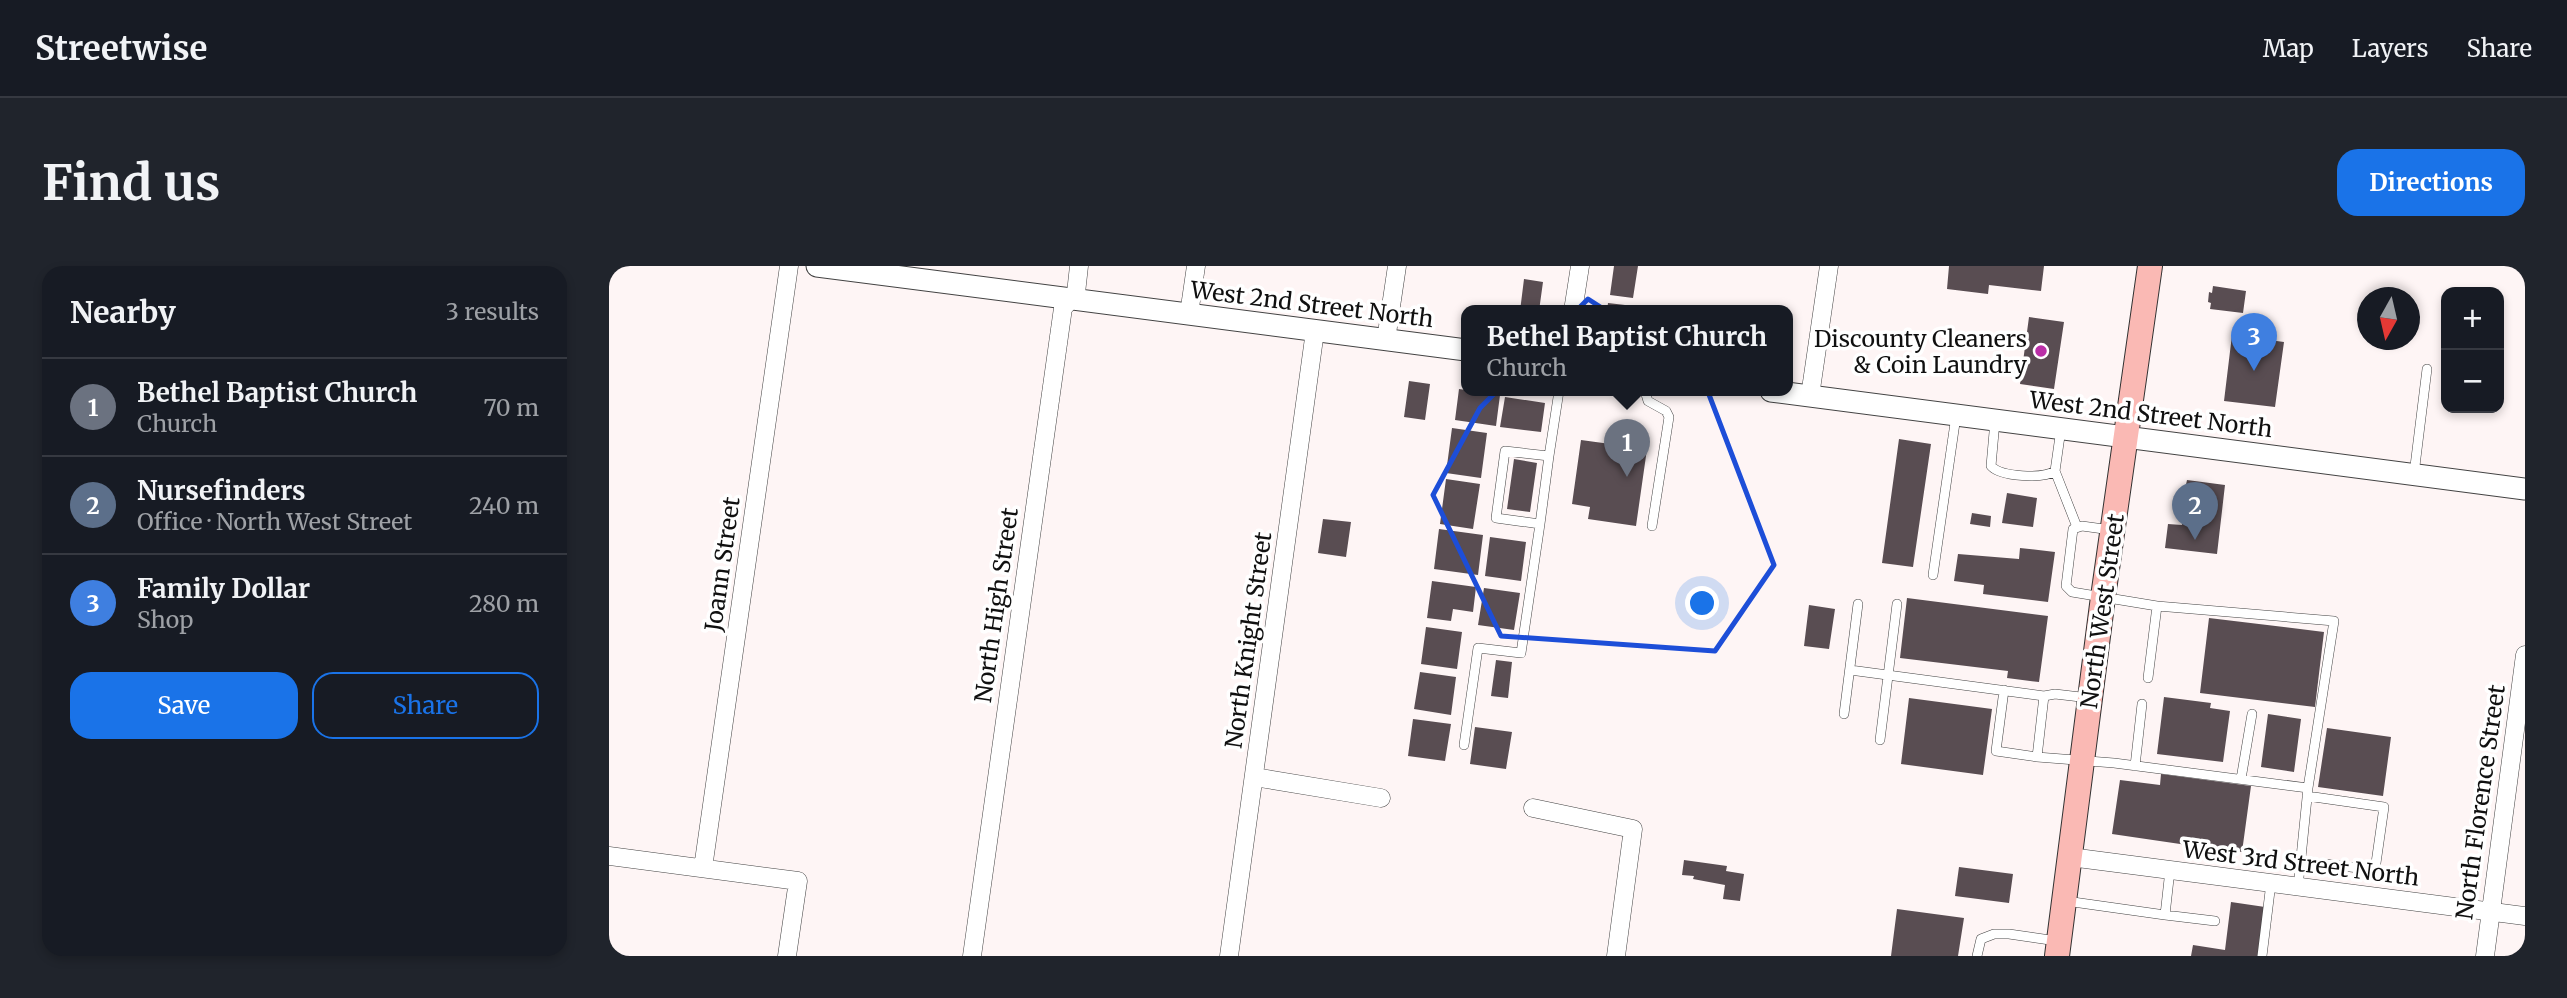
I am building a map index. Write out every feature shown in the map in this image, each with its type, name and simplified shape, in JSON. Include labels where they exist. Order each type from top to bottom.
[{"type":"main road","name":"North West Street","points":[[2058,948],[2103,597],[2150,266]]},
{"type":"street","name":"Joann Street","points":[[703,868],[789,266]]},
{"type":"street","name":"West 2nd Street North","points":[[817,266],[887,270],[1071,299],[1461,349]]},
{"type":"street","name":"North High Street","points":[[972,956],[1063,309],[1076,293],[1079,266]]},
{"type":"street","points":[[1189,314],[1196,266]]},
{"type":"street","points":[[1386,340],[1397,266]]},
{"type":"street","points":[[1574,305],[1580,266]]},
{"type":"street","points":[[1810,397],[1829,266]]},
{"type":"street","name":"North Knight Street","points":[[1229,956],[1315,331]]},
{"type":"street","name":"West 2nd Street North","points":[[1793,394],[2525,489]]},
{"type":"street","name":"North Florence Street","points":[[2484,956],[2525,655]]},
{"type":"street","points":[[1254,777],[1381,798]]},
{"type":"street","points":[[1533,808],[1633,829],[1616,956]]},
{"type":"street","points":[[609,856],[798,881],[787,956]]},
{"type":"street","name":"West 3rd Street North","points":[[2070,858],[2525,916]]},
{"type":"lane","points":[[2414,474],[2427,369]]},
{"type":"lane","points":[[1464,745],[1478,648],[1521,653],[1558,396]]},
{"type":"lane","points":[[1647,396],[1649,401],[1666,411],[1669,417],[1652,526]]},
{"type":"lane","points":[[1933,575],[1956,415]]},
{"type":"lane","points":[[1995,421],[1991,466],[1996,471],[2037,477],[2048,476],[2055,471]]},
{"type":"lane","points":[[2061,429],[2055,471],[2077,527]]},
{"type":"lane","points":[[1540,524],[1496,518],[1505,451],[1549,456]]},
{"type":"lane","points":[[2113,530],[2073,529],[2066,586],[2072,592],[2157,606],[2334,621],[2308,792],[2298,887]]},
{"type":"lane","points":[[1844,714],[1858,604]]},
{"type":"lane","points":[[1880,740],[1897,604]]},
{"type":"lane","points":[[2148,678],[2157,606]]},
{"type":"lane","points":[[1850,670],[2044,696],[2055,694],[2090,699]]},
{"type":"lane","points":[[2004,690],[1996,751],[2241,779],[2384,807],[2375,870],[2300,861]]},
{"type":"lane","points":[[2037,757],[2044,696]]},
{"type":"lane","points":[[2135,766],[2142,704]]},
{"type":"lane","points":[[2241,779],[2252,714]]},
{"type":"lane","points":[[2165,915],[2170,870]]},
{"type":"lane","points":[[2262,956],[2271,883]]},
{"type":"lane","points":[[2064,901],[2215,921]]},
{"type":"lane","points":[[1977,956],[1980,939],[1994,934],[2058,948]]},
{"type":"highlighted area","points":[[1588,299],[1700,371],[1774,565],[1715,651],[1501,636],[1433,495],[1480,408]]},
{"type":"building","points":[[1614,266],[1638,266],[1633,298],[1610,295]]},
{"type":"building","points":[[1949,266],[2044,266],[2041,291],[1989,285],[1988,294],[1947,289]]},
{"type":"building","points":[[1524,279],[1543,282],[1540,305],[1521,305]]},
{"type":"building","points":[[2213,286],[2246,291],[2243,313],[2210,309],[2209,292],[2212,293]]},
{"type":"building","points":[[2029,317],[2064,322],[2054,389],[2020,384]]},
{"type":"building","points":[[2232,335],[2284,342],[2275,407],[2224,401]]},
{"type":"building","points":[[1409,381],[1430,384],[1425,420],[1404,417]]},
{"type":"building","points":[[1459,389],[1461,396],[1500,396],[1496,426],[1455,420]]},
{"type":"building","points":[[1505,397],[1545,403],[1541,432],[1500,427]]},
{"type":"building","points":[[1452,428],[1487,433],[1481,478],[1446,473]]},
{"type":"building","points":[[1899,439],[1931,444],[1913,567],[1882,563]]},
{"type":"building","points":[[1581,440],[1647,449],[1636,526],[1588,519],[1590,507],[1572,504]]},
{"type":"building","points":[[1514,459],[1537,463],[1530,512],[1507,509]]},
{"type":"building","points":[[1446,479],[1480,484],[1473,529],[1440,524]]},
{"type":"building","points":[[2187,480],[2225,485],[2217,554],[2165,548],[2168,524],[2182,525],[2183,513],[2180,512]]},
{"type":"building","points":[[2007,493],[2037,498],[2033,527],[2002,523]]},
{"type":"building","points":[[1972,513],[1991,516],[1990,527],[1970,524]]},
{"type":"building","points":[[1323,519],[1351,522],[1346,557],[1318,553]]},
{"type":"building","points":[[1439,529],[1483,535],[1478,575],[1434,569]]},
{"type":"building","points":[[1490,537],[1526,542],[1521,581],[1485,576]]},
{"type":"building","points":[[2020,548],[2055,552],[2048,602],[1983,594],[1984,585],[1954,581],[1958,554],[2019,559]]},
{"type":"building","points":[[1432,581],[1476,587],[1473,612],[1453,609],[1451,621],[1427,618]]},
{"type":"building","points":[[1484,588],[1520,593],[1514,630],[1478,625]]},
{"type":"building","points":[[1907,598],[2048,616],[2039,682],[2007,678],[2008,671],[1900,658]]},
{"type":"building","points":[[1809,605],[1835,609],[1829,649],[1804,646]]},
{"type":"building","points":[[2209,618],[2324,632],[2315,707],[2200,693]]},
{"type":"building","points":[[1426,627],[1462,632],[1457,669],[1421,664]]},
{"type":"building","points":[[1496,660],[1512,662],[1508,698],[1491,696]]},
{"type":"building","points":[[1420,672],[1456,677],[1451,715],[1414,709]]},
{"type":"building","points":[[2164,697],[2211,703],[2210,708],[2230,711],[2223,762],[2157,754]]},
{"type":"building","points":[[1909,698],[1992,709],[1983,775],[1901,764]]},
{"type":"building","points":[[2268,714],[2301,719],[2294,772],[2261,767]]},
{"type":"building","points":[[1413,719],[1451,724],[1445,761],[1408,756]]},
{"type":"building","points":[[1475,727],[1512,732],[1506,769],[1470,764]]},
{"type":"building","points":[[2327,728],[2391,737],[2383,796],[2318,787]]},
{"type":"building","points":[[2161,774],[2251,786],[2242,852],[2203,846],[2202,852],[2186,850],[2187,845],[2112,834],[2120,780],[2160,785]]},
{"type":"building","points":[[1684,860],[1727,866],[1726,871],[1744,874],[1740,901],[1723,899],[1725,885],[1682,875]]},
{"type":"building","points":[[1959,867],[2013,874],[2009,903],[1955,896]]},
{"type":"building","points":[[2231,902],[2265,907],[2258,956],[2191,956],[2193,945],[2225,950]]},
{"type":"building","points":[[1897,909],[1964,918],[1958,956],[1891,956]]},
{"type":"place","name":"Discounty Cleaners & Coin Laundry","points":[[2041,351]]},
{"type":"place","name":"Family Dollar","points":[[2254,371]]},
{"type":"place","name":"Bethel Baptist Church","points":[[1627,477]]},
{"type":"place","name":"Nursefinders","points":[[2195,540]]}]
